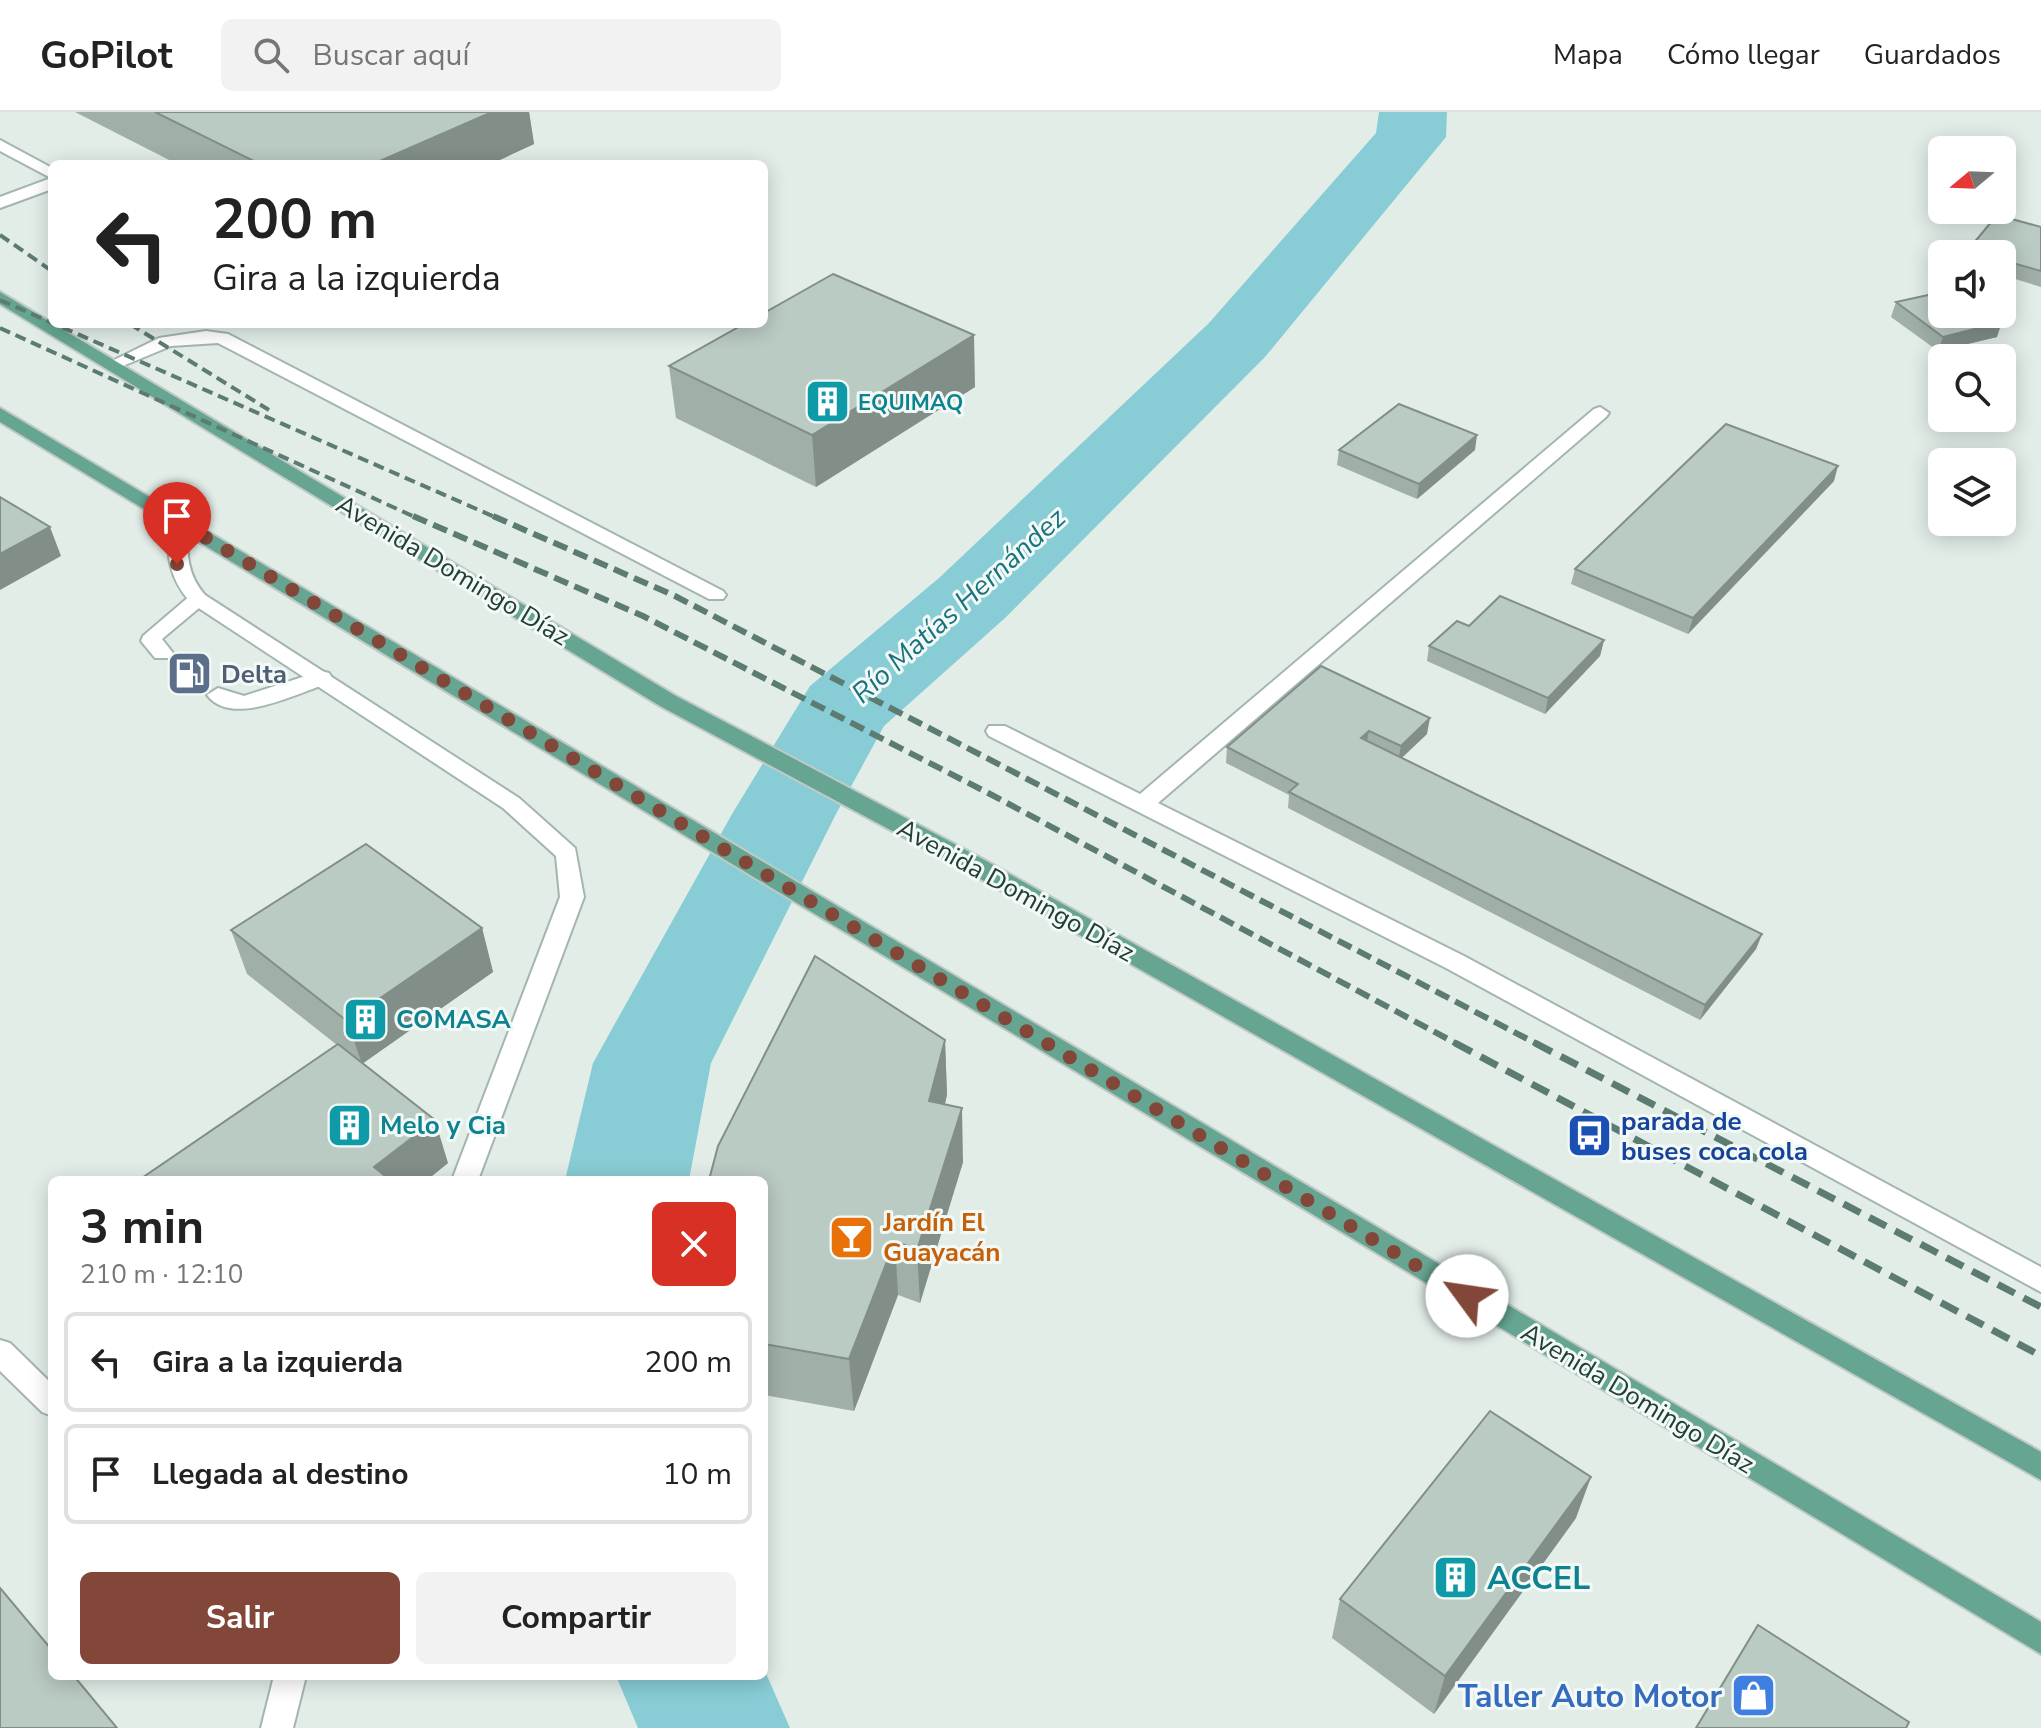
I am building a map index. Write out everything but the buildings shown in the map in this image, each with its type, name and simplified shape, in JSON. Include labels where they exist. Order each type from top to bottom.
[{"type":"main road","name":"Avenida Domingo Díaz","points":[[0,297],[48,326]]},
{"type":"main road","name":"Avenida Domingo Díaz","points":[[52,328],[668,701],[971,863],[2041,1467]]},
{"type":"main road","name":"Avenida Domingo Díaz","points":[[0,414],[2041,1639]]},
{"type":"street","points":[[0,145],[48,172]]},
{"type":"street","points":[[0,203],[48,185]]},
{"type":"street","points":[[113,365],[168,338],[198,335],[222,338],[716,595]]},
{"type":"street","points":[[1142,804],[1600,413]]},
{"type":"street","points":[[178,521],[177,564],[182,583],[198,599],[511,803],[567,854],[572,897],[467,1176]]},
{"type":"street","points":[[162,653],[151,641],[153,636],[198,599]]},
{"type":"street","points":[[218,695],[236,704],[246,703],[321,678]]},
{"type":"street","points":[[997,731],[1455,962],[2041,1280]]},
{"type":"street","points":[[0,1352],[48,1399]]},
{"type":"street","points":[[277,1728],[289,1680]]},
{"type":"waterway","name":"Río Matías Hernández","points":[[628,1176],[652,1063],[784,814],[845,708],[972,598],[1237,340],[1411,137],[1413,112]]},
{"type":"waterway","name":"Río Matías Hernández","points":[[692,1680],[714,1728]]},
{"type":"railway","points":[[0,235],[48,268]]},
{"type":"railway","points":[[0,300],[48,321]]},
{"type":"railway","points":[[0,328],[417,518]]},
{"type":"railway","points":[[64,328],[497,518]]},
{"type":"railway","points":[[136,328],[269,410]]},
{"type":"railway","points":[[413,516],[643,616],[992,795],[1459,1045]]},
{"type":"railway","points":[[493,516],[675,596],[1539,1045]]},
{"type":"railway","points":[[1455,1043],[2041,1356]]},
{"type":"railway","points":[[1535,1043],[2041,1307]]},
{"type":"place","name":"EQUIMAQ","points":[[827,402]]},
{"type":"place","name":"Delta","points":[[190,674]]},
{"type":"place","name":"COMASA","points":[[365,1019]]},
{"type":"place","name":"Melo y Cia","points":[[349,1125]]},
{"type":"place","name":"parada de buses coca cola","points":[[1590,1136]]},
{"type":"place","name":"Jardín El Guayacán","points":[[852,1237]]},
{"type":"place","name":"ACCEL","points":[[1456,1578]]},
{"type":"place","name":"Taller Auto Motor","points":[[1753,1696]]},
{"type":"route","points":[[177,564],[178,521],[1467,1296]]}]
